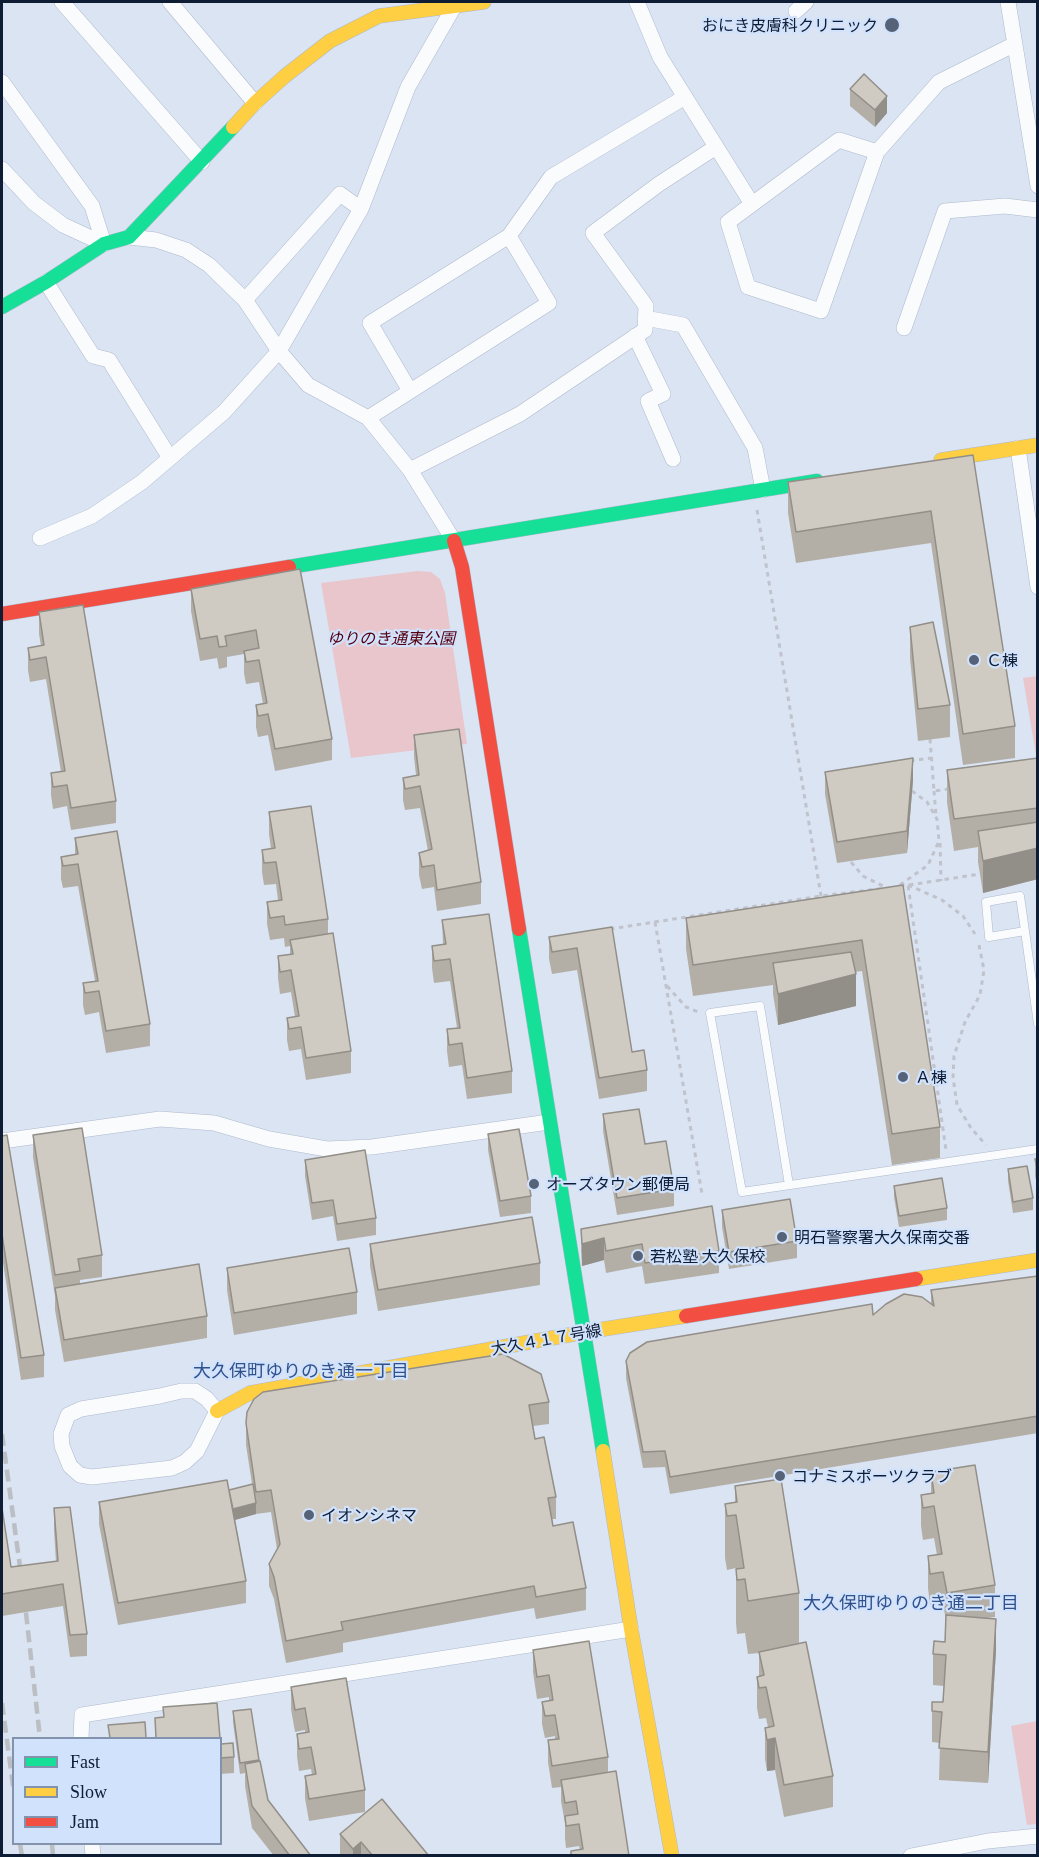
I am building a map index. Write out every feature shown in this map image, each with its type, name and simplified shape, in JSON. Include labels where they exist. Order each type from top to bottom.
[{"type":"street","points":[[62,2],[201,162]]},
{"type":"street","points":[[170,2],[255,103]]},
{"type":"street","points":[[129,237],[255,103],[330,41],[379,16],[484,2]]},
{"type":"street","points":[[637,2],[660,57],[752,204]]},
{"type":"street","points":[[1008,2],[1015,44],[1032,111],[1038,186]]},
{"type":"street","points":[[40,538],[92,516],[142,482],[224,412],[279,351],[361,209],[408,87],[455,5]]},
{"type":"street","points":[[877,152],[839,140],[728,222],[748,288],[821,311],[877,152],[939,81],[1015,44]]},
{"type":"street","points":[[2,82],[92,206],[104,244]]},
{"type":"street","points":[[410,391],[370,323],[509,236],[551,177],[685,97]]},
{"type":"street","points":[[410,470],[520,414],[645,330],[646,306],[593,233],[659,184],[716,147]]},
{"type":"street","points":[[2,169],[34,203],[63,225],[104,244]]},
{"type":"street","points":[[245,300],[340,194],[361,209]]},
{"type":"street","points":[[904,328],[945,211],[1005,206],[1038,210]]},
{"type":"street","points":[[368,418],[549,303],[509,236]]},
{"type":"street","points":[[2,307],[46,282],[104,244],[129,237],[156,240],[186,250],[209,265],[245,300],[279,351],[308,386],[368,418],[410,470],[454,541],[464,579],[631,1629],[672,1856]]},
{"type":"street","points":[[46,282],[93,356],[109,360],[170,458]]},
{"type":"street","points":[[645,318],[683,325],[755,448],[758,490]]},
{"type":"street","points":[[635,336],[663,394],[648,401],[673,459]]},
{"type":"street","points":[[926,463],[1038,445]]},
{"type":"street","points":[[1018,448],[1038,586]]},
{"type":"street","points":[[2,614],[834,478]]},
{"type":"street","points":[[2,1141],[160,1119],[213,1123],[269,1139],[327,1149],[372,1147],[549,1122]]},
{"type":"street","name":"大久４１７号線","points":[[217,1411],[250,1393],[585,1332],[1038,1260]]},
{"type":"street","points":[[181,1390],[195,1391],[207,1399],[217,1411],[198,1451],[172,1468],[92,1477],[80,1475],[70,1466],[62,1446],[61,1434],[68,1415],[81,1409],[160,1396],[181,1390]]},
{"type":"street","points":[[81,1737],[82,1715],[631,1629]]},
{"type":"street","points":[[911,1856],[989,1848],[1038,1836]]},
{"type":"lane","points":[[1025,931],[989,937],[986,902],[1020,896],[1025,931],[1038,1024]]},
{"type":"lane","points":[[789,1185],[759,1006],[710,1014],[742,1192],[1038,1149]]},
{"type":"path","points":[[758,490],[821,896]]},
{"type":"path","points":[[930,739],[941,881]]},
{"type":"path","points":[[908,761],[932,758]]},
{"type":"path","points":[[934,791],[957,788]]},
{"type":"path","points":[[912,791],[927,802],[937,819]]},
{"type":"path","points":[[900,886],[928,865],[939,841]]},
{"type":"path","points":[[851,862],[863,876],[887,888]]},
{"type":"path","points":[[600,931],[821,896],[980,874]]},
{"type":"path","points":[[908,885],[942,900],[963,916],[978,939],[984,970],[980,994],[965,1022],[954,1056],[953,1077],[957,1105],[970,1128],[996,1155]]},
{"type":"path","points":[[908,885],[948,1162]]},
{"type":"path","points":[[655,922],[702,1194]]},
{"type":"green space","name":"ゆりのき通東公園","points":[[418,571],[431,572],[440,579],[445,593],[467,744],[351,758],[321,583]]},
{"type":"green space","points":[[1037,676],[1037,761],[1023,678]]},
{"type":"green space","points":[[1037,1721],[1037,1824],[1027,1825],[1011,1726]]},
{"type":"building","points":[[864,74],[887,96],[875,110],[850,89]]},
{"type":"building","name":"Ｃ棟","points":[[973,455],[1015,726],[963,734],[931,511],[796,532],[788,482]]},
{"type":"building","points":[[300,569],[332,739],[275,749],[268,714],[258,716],[256,705],[267,703],[259,660],[246,662],[244,651],[259,648],[256,630],[225,636],[227,646],[219,647],[217,636],[200,639],[191,589]]},
{"type":"building","points":[[83,605],[116,801],[71,808],[67,785],[53,787],[51,773],[65,771],[46,657],[30,660],[28,648],[44,645],[39,612]]},
{"type":"building","points":[[933,622],[950,705],[918,709],[910,627]]},
{"type":"building","points":[[459,729],[481,882],[437,890],[434,865],[422,867],[419,853],[432,849],[420,786],[405,789],[403,778],[419,775],[414,735]]},
{"type":"building","points":[[913,758],[907,831],[837,842],[825,772]]},
{"type":"building","points":[[1038,758],[1038,808],[954,819],[947,770]]},
{"type":"building","points":[[311,806],[328,919],[285,925],[284,916],[270,918],[267,902],[282,900],[276,862],[264,863],[262,850],[275,848],[269,812]]},
{"type":"building","points":[[1038,822],[1038,848],[983,861],[978,831]]},
{"type":"building","points":[[117,831],[150,1024],[106,1031],[99,991],[85,993],[83,983],[98,981],[78,864],[63,866],[61,857],[78,854],[75,838]]},
{"type":"building","name":"Ａ棟","points":[[903,885],[940,1127],[892,1134],[862,940],[693,965],[686,918]]},
{"type":"building","points":[[489,914],[512,1071],[467,1078],[462,1043],[449,1045],[447,1029],[460,1028],[450,959],[434,961],[432,946],[446,944],[442,920]]},
{"type":"building","points":[[612,927],[632,1052],[644,1050],[647,1070],[599,1078],[577,948],[552,952],[549,937]]},
{"type":"building","points":[[333,933],[351,1051],[306,1058],[301,1027],[289,1029],[287,1018],[299,1016],[291,970],[280,972],[278,956],[293,954],[290,940]]},
{"type":"building","points":[[851,952],[856,974],[778,994],[773,963]]},
{"type":"building","points":[[639,1109],[645,1144],[666,1141],[674,1189],[617,1198],[603,1114]]},
{"type":"building","points":[[82,1128],[102,1255],[78,1259],[80,1271],[55,1275],[33,1135]]},
{"type":"building","points":[[519,1129],[531,1196],[500,1201],[488,1134]]},
{"type":"building","points":[[7,1135],[44,1355],[21,1358],[2,1234],[2,1136]]},
{"type":"building","points":[[365,1150],[376,1218],[337,1224],[333,1200],[312,1203],[305,1160]]},
{"type":"building","points":[[1027,1166],[1033,1198],[1013,1202],[1008,1169]]},
{"type":"building","points":[[942,1178],[947,1208],[899,1216],[894,1186]]},
{"type":"building","points":[[790,1199],[797,1241],[729,1252],[722,1210]]},
{"type":"building","points":[[712,1206],[719,1251],[645,1263],[642,1244],[606,1251],[604,1238],[582,1244],[581,1229]]},
{"type":"building","points":[[532,1217],[540,1263],[378,1290],[370,1244]]},
{"type":"building","points":[[349,1248],[357,1292],[234,1313],[227,1268]]},
{"type":"building","points":[[199,1264],[207,1316],[64,1340],[55,1288]]},
{"type":"building","points":[[1038,1276],[1038,1416],[670,1477],[665,1451],[643,1452],[626,1361],[630,1353],[647,1342],[872,1304],[873,1315],[886,1304],[904,1294],[922,1297],[934,1306],[931,1290]]},
{"type":"building","points":[[503,1354],[541,1374],[549,1402],[529,1405],[535,1439],[544,1437],[556,1497],[548,1498],[553,1526],[573,1522],[586,1588],[536,1597],[534,1586],[341,1622],[343,1630],[286,1641],[274,1577],[269,1564],[280,1544],[271,1490],[256,1492],[246,1423],[247,1412],[254,1399],[263,1392]]},
{"type":"building","points":[[975,1465],[995,1585],[947,1593],[943,1572],[930,1574],[928,1556],[942,1554],[934,1506],[923,1508],[921,1495],[934,1493],[931,1472]]},
{"type":"building","points":[[781,1479],[799,1593],[748,1601],[745,1579],[737,1580],[736,1569],[744,1568],[736,1515],[727,1516],[725,1504],[737,1502],[735,1486]]},
{"type":"building","points":[[227,1480],[246,1581],[118,1603],[99,1502]]},
{"type":"building","points":[[253,1484],[256,1503],[233,1509],[229,1490]]},
{"type":"building","points":[[70,1507],[87,1634],[70,1635],[63,1584],[2,1594],[2,1508],[11,1567],[58,1561],[54,1508]]},
{"type":"building","points":[[946,1615],[996,1619],[988,1752],[939,1748],[942,1712],[932,1711],[932,1702],[943,1702],[946,1655],[933,1654],[934,1641],[945,1642]]},
{"type":"building","points":[[589,1641],[608,1757],[552,1766],[548,1740],[559,1739],[555,1715],[545,1716],[542,1702],[553,1700],[549,1675],[537,1677],[533,1650]]},
{"type":"building","points":[[806,1642],[833,1776],[784,1785],[775,1738],[767,1740],[765,1728],[774,1726],[766,1687],[759,1688],[757,1677],[764,1675],[759,1652]]},
{"type":"building","points":[[346,1678],[365,1790],[309,1799],[305,1776],[316,1774],[311,1747],[299,1749],[297,1734],[309,1732],[305,1708],[295,1710],[291,1687]]},
{"type":"building","points":[[217,1703],[220,1737],[156,1737],[155,1718],[164,1717],[163,1707]]},
{"type":"building","points":[[251,1709],[259,1760],[240,1763],[233,1711]]},
{"type":"building","points":[[145,1722],[146,1737],[110,1737],[108,1725]]},
{"type":"building","points":[[233,1743],[234,1757],[222,1758],[222,1744]]},
{"type":"building","points":[[260,1761],[268,1800],[311,1856],[290,1856],[252,1806],[245,1764]]},
{"type":"building","points":[[616,1771],[629,1856],[571,1856],[571,1851],[583,1849],[579,1824],[566,1826],[565,1816],[578,1814],[576,1801],[565,1803],[561,1780]]},
{"type":"building","points":[[382,1799],[429,1856],[373,1856],[361,1842],[353,1849],[340,1834]]},
{"type":"railway","points":[[2,1434],[40,1737]]},
{"type":"railway","points":[[2,1703],[12,1778]]},
{"type":"railway","points":[[20,1845],[22,1856]]},
{"type":"railway","points":[[52,1845],[53,1856]]},
{"type":"traffic: fast","points":[[2,307],[46,282],[104,244],[129,237],[233,127]]},
{"type":"traffic: fast","points":[[289,567],[817,481]]},
{"type":"traffic: fast","points":[[519,929],[603,1451]]},
{"type":"traffic: slow","points":[[233,127],[285,76],[330,41],[379,16],[484,2]]},
{"type":"traffic: slow","points":[[941,460],[1038,445]]},
{"type":"traffic: slow","points":[[916,1279],[1038,1260]]},
{"type":"traffic: slow","points":[[217,1411],[250,1393],[585,1332],[686,1316]]},
{"type":"traffic: slow","points":[[603,1451],[631,1629],[672,1856]]},
{"type":"traffic: jam","points":[[454,541],[462,567],[519,929]]},
{"type":"traffic: jam","points":[[2,614],[289,567]]},
{"type":"traffic: jam","points":[[686,1316],[916,1279]]},
{"type":"place","name":"おにき皮膚科クリニック","points":[[892,25]]},
{"type":"place","name":"Ｃ棟","points":[[974,660]]},
{"type":"place","name":"Ａ棟","points":[[903,1077]]},
{"type":"place","name":"オーズタウン郵便局","points":[[534,1184]]},
{"type":"place","name":"明石警察署大久保南交番","points":[[782,1237]]},
{"type":"place","name":"若松塾 大久保校","points":[[638,1256]]},
{"type":"place","name":"コナミスポーツクラブ","points":[[780,1476]]},
{"type":"place","name":"イオンシネマ","points":[[309,1515]]},
{"type":"district","name":"大久保町ゆりのき通一丁目","points":[[301,1370]]},
{"type":"district","name":"大久保町ゆりのき通二丁目","points":[[911,1602]]}]
